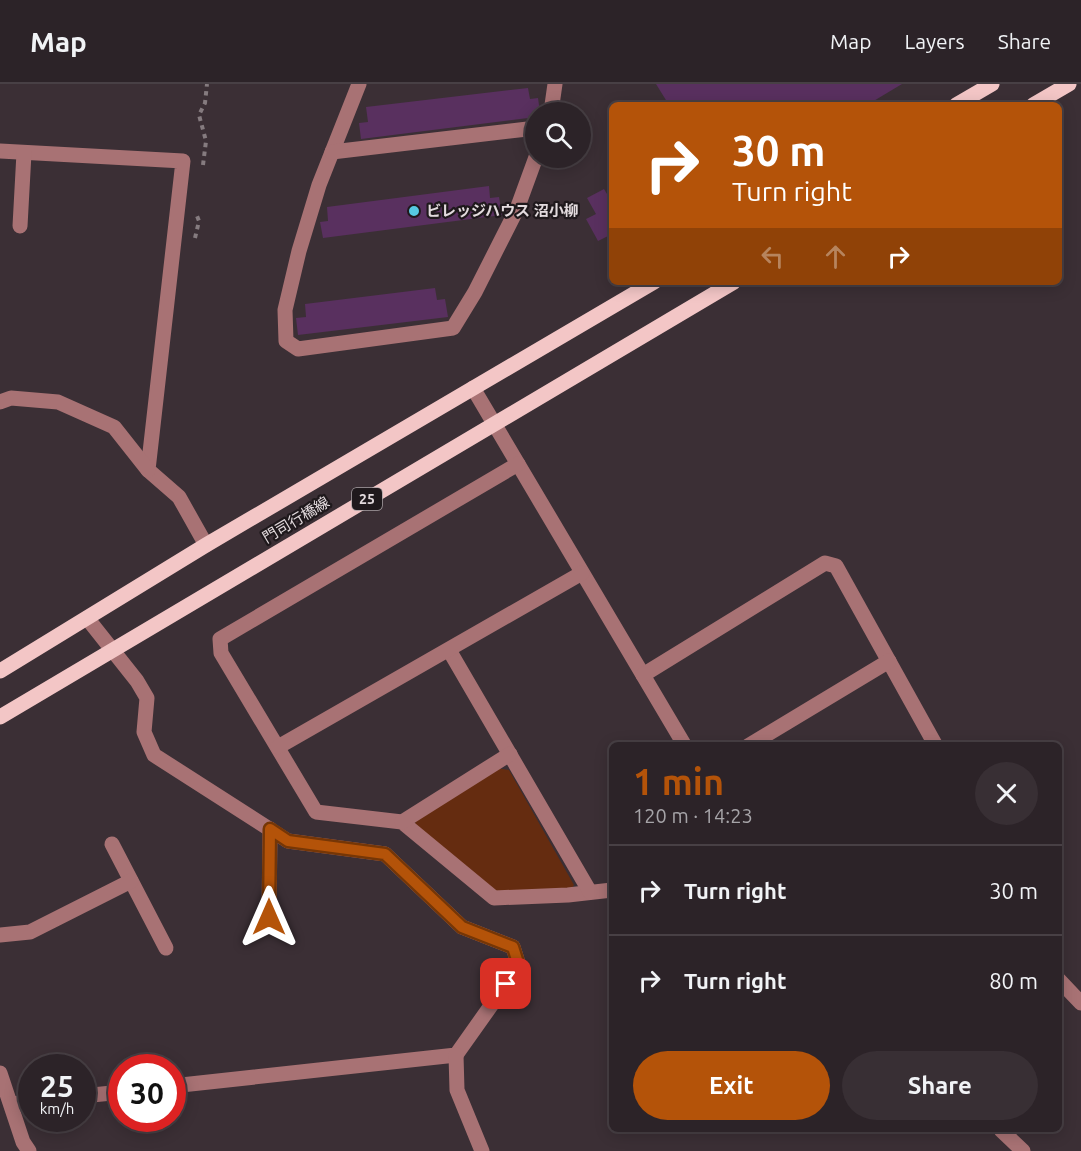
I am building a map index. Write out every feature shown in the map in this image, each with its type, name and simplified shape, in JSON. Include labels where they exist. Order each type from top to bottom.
[{"type":"main road","points":[[961,102],[992,84]]},
{"type":"main road","points":[[1038,102],[1069,84]]},
{"type":"main road","name":"門司行橋線","points":[[0,670],[206,545],[649,285]]},
{"type":"main road","name":"門司行橋線","points":[[0,717],[729,285]]},
{"type":"street","points":[[359,84],[319,185],[285,310],[286,341],[298,350],[453,328],[476,292],[517,209],[532,168]]},
{"type":"street","points":[[552,102],[555,84]]},
{"type":"street","points":[[332,152],[525,129]]},
{"type":"street","points":[[0,151],[183,161],[148,470]]},
{"type":"street","points":[[20,226],[24,153]]},
{"type":"street","points":[[473,388],[683,742]]},
{"type":"street","points":[[0,402],[11,398],[58,402],[114,427],[148,470],[179,497],[206,545]]},
{"type":"street","points":[[518,464],[220,639],[221,653],[316,812],[402,822],[494,898],[609,890]]},
{"type":"street","points":[[643,675],[825,563],[836,566],[934,742]]},
{"type":"street","points":[[278,747],[582,573]]},
{"type":"street","points":[[87,618],[137,681],[147,698],[144,732],[154,755],[288,841],[385,854],[462,927],[513,947],[519,966],[456,1055],[458,1090],[482,1151]]},
{"type":"street","points":[[449,650],[591,892]]},
{"type":"street","points":[[755,742],[889,662]]},
{"type":"street","points":[[402,822],[510,754]]},
{"type":"street","points":[[269,917],[270,829]]},
{"type":"street","points":[[112,844],[166,948]]},
{"type":"street","points":[[0,935],[30,932],[130,881]]},
{"type":"street","points":[[1062,983],[1081,1003]]},
{"type":"street","points":[[186,1084],[456,1055]]},
{"type":"street","points":[[0,1073],[23,1142],[29,1151]]},
{"type":"street","points":[[11,1104],[18,1103]]},
{"type":"street","points":[[1003,1132],[1023,1151]]},
{"type":"shaded area","points":[[496,768],[509,770],[574,885],[570,891],[495,895],[414,830],[416,819]]},
{"type":"building","points":[[656,84],[902,84],[872,102],[667,102]]},
{"type":"building","points":[[528,88],[530,99],[538,98],[539,102],[525,102],[525,118],[361,139],[359,123],[368,122],[366,107]]},
{"type":"building","name":"ビレッジハウス 沼小柳","points":[[489,186],[490,198],[499,197],[502,215],[323,238],[320,222],[328,221],[327,207]]},
{"type":"building","points":[[604,189],[607,194],[609,193],[609,238],[598,241],[586,219],[596,214],[587,198]]},
{"type":"building","points":[[435,288],[437,300],[445,299],[448,317],[298,335],[296,318],[306,317],[305,304]]},
{"type":"place","name":"ビレッジハウス 沼小柳","points":[[414,211]]},
{"type":"route","points":[[269,917],[270,829],[288,841],[385,854],[462,927],[513,947],[519,966],[506,984]]}]
